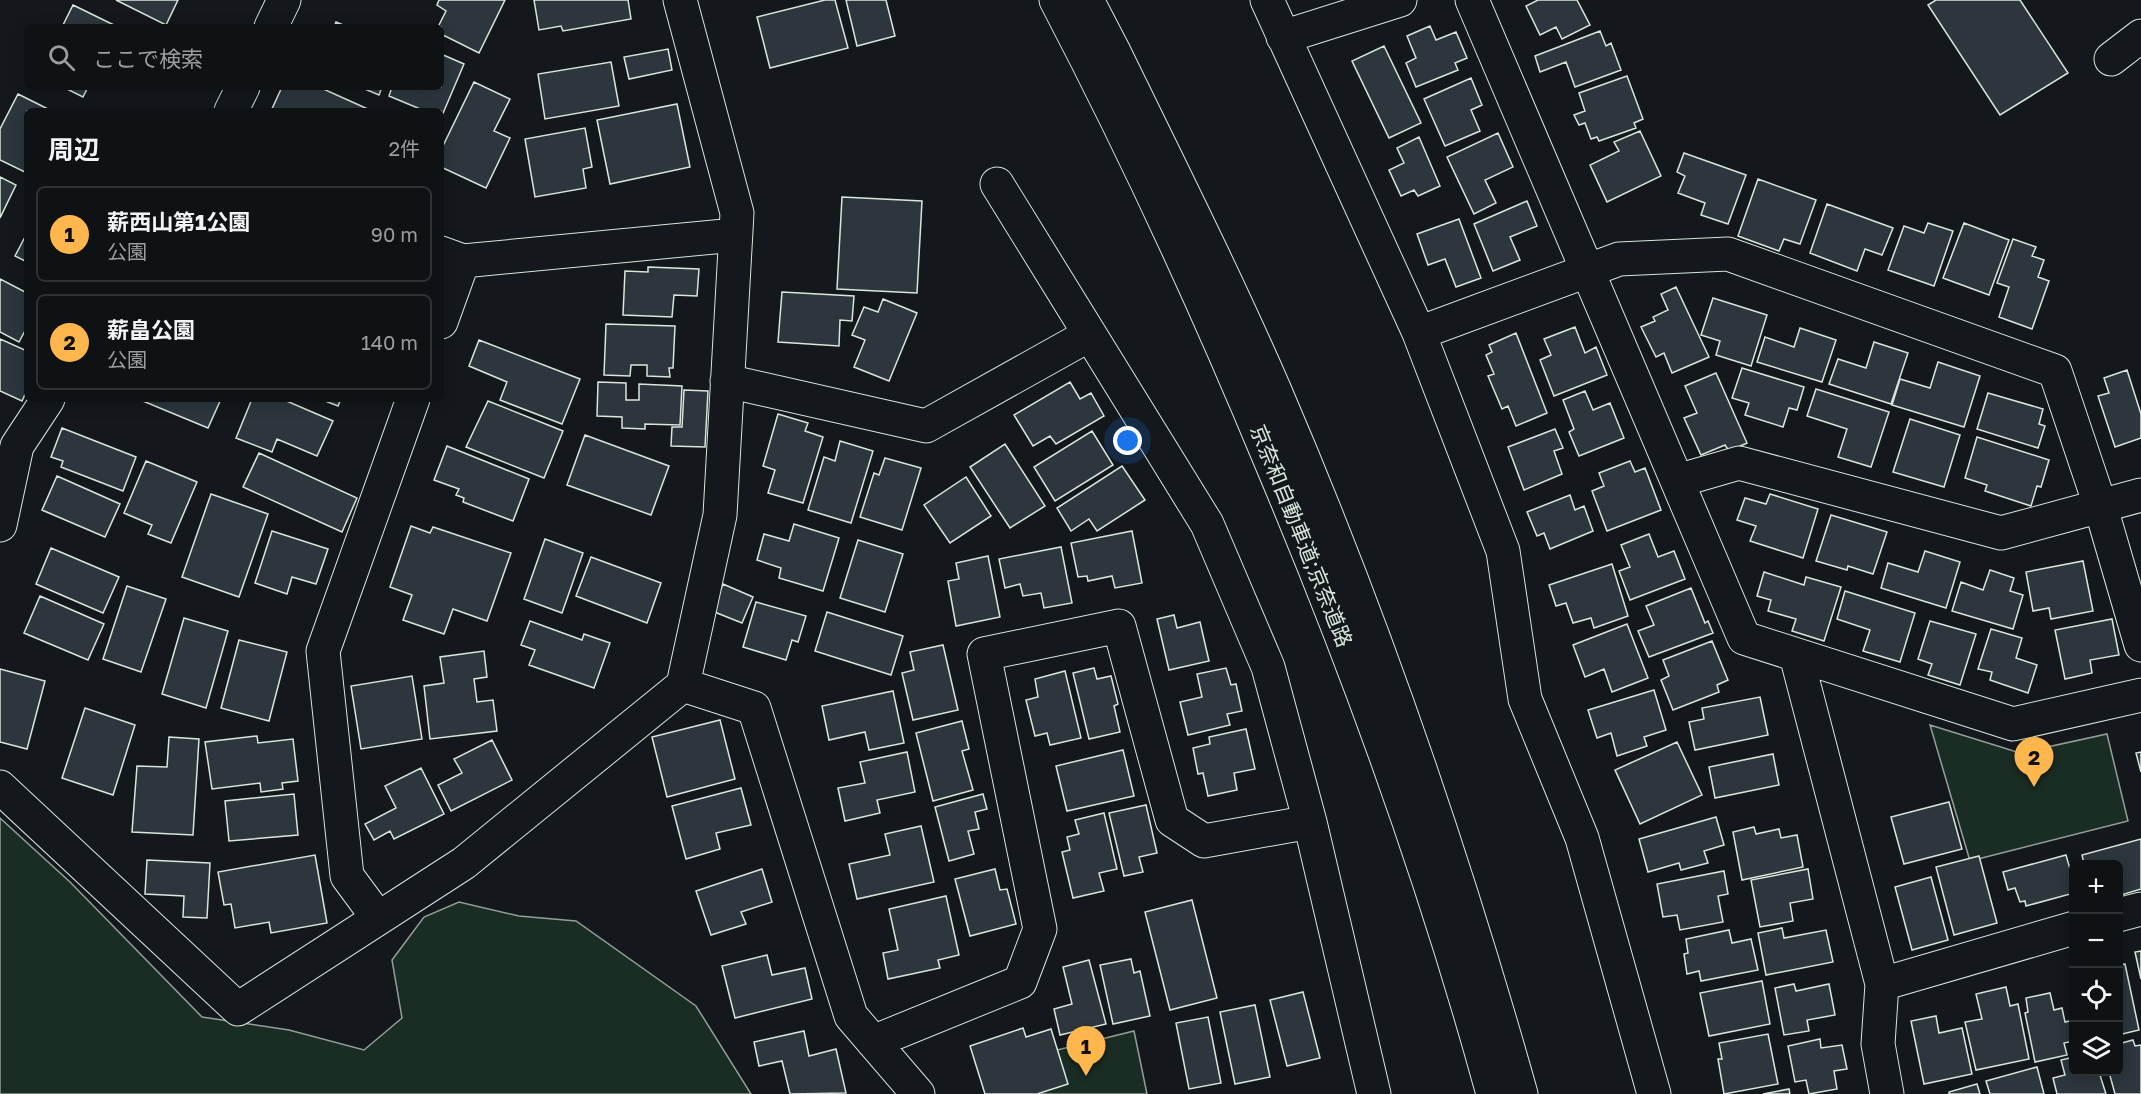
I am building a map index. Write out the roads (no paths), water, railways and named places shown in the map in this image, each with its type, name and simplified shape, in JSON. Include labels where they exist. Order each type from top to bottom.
[{"type":"main road","points":[[272,24],[284,0]]},
{"type":"main road","points":[[0,787],[238,1009],[464,863],[684,685],[720,515],[737,213],[680,0]]},
{"type":"main road","name":"京奈和自動車道;京奈道路","points":[[1056,0],[1174,237],[1322,582],[1397,788],[1461,978],[1493,1094]]},
{"type":"main road","name":"京奈和自動車道;京奈道路","points":[[1087,0],[1275,390],[1349,573],[1486,970],[1521,1094]]},
{"type":"main road","points":[[1267,0],[1419,333],[1503,551],[1526,699],[1582,838],[1654,1094]]},
{"type":"main road","points":[[1283,37],[1400,0]]},
{"type":"main road","points":[[1472,0],[1744,638],[2013,724],[2141,695]]},
{"type":"main road","points":[[2111,59],[2141,36]]},
{"type":"main road","points":[[232,108],[242,90]]},
{"type":"main road","points":[[997,184],[1089,336],[1208,524],[1268,667],[1310,822],[1374,1094]]},
{"type":"main road","points":[[444,304],[452,257],[735,235]]},
{"type":"main road","points":[[1419,333],[1619,259],[1728,254],[2055,371],[2101,508],[2141,645]]},
{"type":"main road","points":[[727,381],[926,426],[1089,336]]},
{"type":"main road","points":[[0,525],[8,443],[45,402]]},
{"type":"main road","points":[[378,918],[347,876],[323,651],[412,402]]},
{"type":"main road","points":[[1677,481],[1739,463],[2001,533],[2101,508],[2141,495]]},
{"type":"main road","points":[[873,1042],[1020,982],[1040,929],[984,654],[1119,626],[1172,820],[1204,841],[1310,822]]},
{"type":"main road","points":[[1796,655],[1882,984],[1878,1044],[1887,1094]]},
{"type":"main road","points":[[684,685],[754,708],[851,1016],[918,1094]]},
{"type":"main road","points":[[2122,914],[2141,909]]},
{"type":"main road","points":[[1882,984],[2069,929]]},
{"type":"place","name":"薪畠公園","points":[[2034,787]]},
{"type":"place","name":"薪西山第1公園","points":[[1086,1076]]}]
